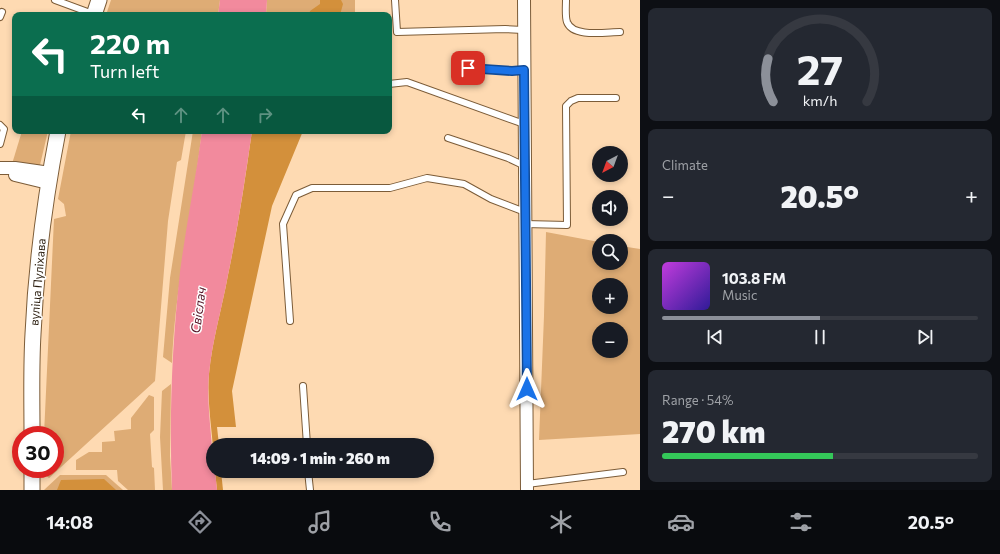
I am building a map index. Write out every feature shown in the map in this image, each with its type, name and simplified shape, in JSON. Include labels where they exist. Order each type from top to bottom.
[{"type":"street","points":[[524,0],[527,487]]},
{"type":"street","name":"вуліца Пуліхава","points":[[32,426],[33,334],[40,248],[49,178],[57,134]]},
{"type":"street","points":[[3,168],[14,175],[49,178]]},
{"type":"street","points":[[32,478],[32,490]]},
{"type":"lane","points":[[56,0],[96,10]]},
{"type":"lane","points":[[395,0],[397,32],[505,29],[524,30]]},
{"type":"lane","points":[[566,0],[567,22],[574,31],[620,32]]},
{"type":"lane","points":[[468,68],[512,71],[524,70]]},
{"type":"lane","points":[[392,84],[408,82],[524,124]]},
{"type":"lane","points":[[525,224],[567,225],[566,106],[571,101],[578,98],[616,98]]},
{"type":"lane","points":[[0,125],[4,129],[0,144]]},
{"type":"lane","points":[[448,138],[508,158],[525,166]]},
{"type":"lane","points":[[290,321],[283,224],[296,195],[312,188],[390,188],[427,178],[464,184],[491,199],[525,212]]},
{"type":"lane","points":[[303,386],[307,438]]},
{"type":"lane","points":[[527,487],[624,472]]},
{"type":"lane","points":[[309,478],[310,490]]},
{"type":"shaded area","points":[[111,0],[220,0],[218,12],[107,12]]},
{"type":"shaded area","points":[[267,0],[355,0],[355,12],[266,12]]},
{"type":"shaded area","points":[[320,0],[341,0],[343,4],[341,12],[310,12],[320,4]]},
{"type":"shaded area","points":[[21,134],[47,134],[40,165],[38,167],[12,164]]},
{"type":"shaded area","points":[[70,134],[185,134],[181,160],[177,162],[168,221],[155,381],[64,464],[64,426],[44,426],[54,219],[66,216],[64,204],[58,199]]},
{"type":"shaded area","points":[[193,134],[202,134],[180,276],[172,363],[163,357],[170,278]]},
{"type":"shaded area","points":[[252,134],[302,134],[272,206],[232,391],[236,427],[217,427],[218,438],[212,438],[208,392],[210,362],[235,239]]},
{"type":"shaded area","points":[[546,232],[592,241],[592,270],[628,270],[628,247],[640,249],[640,434],[539,440]]},
{"type":"shaded area","points":[[171,384],[170,456],[172,490],[163,490],[160,437],[162,391]]},
{"type":"shaded area","points":[[149,395],[154,397],[154,430],[150,434],[155,490],[128,490],[118,481],[117,470],[76,470],[76,460],[89,452],[102,452],[102,442],[115,441],[114,431],[131,429],[131,418]]},
{"type":"shaded area","points":[[64,475],[106,475],[123,490],[44,490],[57,478],[64,478]]},
{"type":"shaded area","points":[[216,478],[222,478],[223,490],[217,490]]},
{"type":"shaded area","points":[[104,479],[116,490],[57,490],[61,480]]},
{"type":"water","points":[[220,0],[267,0],[266,12],[218,12]]},
{"type":"water","name":"Свіслач","points":[[202,134],[252,134],[235,239],[210,362],[208,398],[211,438],[206,438],[206,478],[216,478],[217,490],[172,490],[172,381],[175,326],[182,254]]},
{"type":"route","points":[[468,68],[512,71],[524,70],[527,389]]}]
